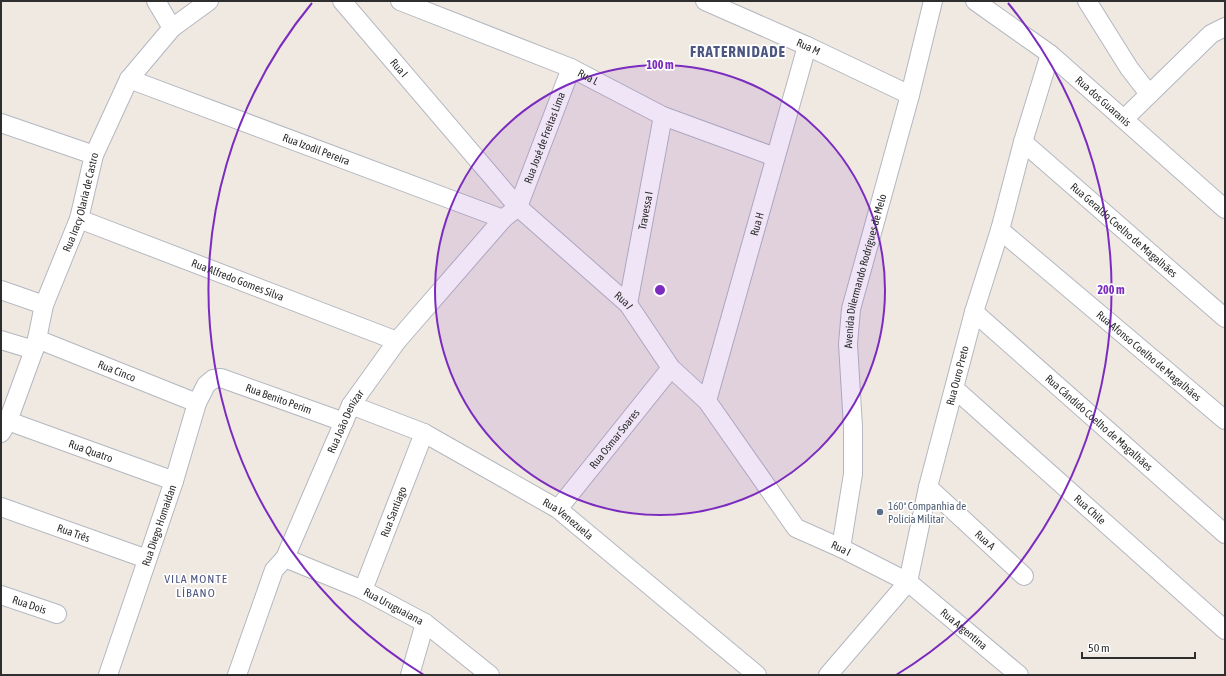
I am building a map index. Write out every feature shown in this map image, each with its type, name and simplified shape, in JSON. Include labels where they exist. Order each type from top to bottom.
[{"type":"street","points":[[155,1],[172,28]]},
{"type":"street","name":"Rua Iracy Olaria de Castro","points":[[3,426],[35,344],[44,305],[79,220],[94,155],[129,79],[172,28],[209,1]]},
{"type":"street","name":"Rua I","points":[[342,1],[518,208],[628,304],[671,368],[707,401],[796,528],[841,548],[908,582]]},
{"type":"street","name":"Rua L","points":[[400,1],[571,68],[663,116],[775,157]]},
{"type":"street","name":"Rua M","points":[[706,1],[807,46],[910,95]]},
{"type":"street","name":"Avenida Dilermando Rodrigues de Melo","points":[[841,548],[853,474],[854,427],[848,344],[851,309],[910,95],[933,1]]},
{"type":"street","name":"Rua dos Guaranis","points":[[975,1],[1050,54],[1225,209]]},
{"type":"street","points":[[1087,1],[1129,68],[1149,94]]},
{"type":"street","points":[[1124,119],[1211,34],[1225,27]]},
{"type":"street","name":"Rua H","points":[[707,401],[807,46]]},
{"type":"street","name":"Rua Ouro Preto","points":[[828,675],[908,582],[928,487],[974,312],[1000,230],[1023,142],[1050,54]]},
{"type":"street","name":"Rua José de Freitas Lima","points":[[518,208],[571,68]]},
{"type":"street","name":"Rua Izodil Pereira","points":[[129,79],[504,219]]},
{"type":"street","name":"Travessa I","points":[[628,304],[663,116]]},
{"type":"street","points":[[1,122],[94,155]]},
{"type":"street","name":"Rua Geraldo Coelho de Magalhães","points":[[1023,142],[1225,318]]},
{"type":"street","name":"Rua João Denizar","points":[[237,675],[274,570],[285,558],[348,414],[396,341],[504,219],[518,208]]},
{"type":"street","name":"Rua Alfredo Gomes Silva","points":[[79,220],[396,341]]},
{"type":"street","name":"Rua Afonso Coelho de Magalhães","points":[[1000,230],[1225,420]]},
{"type":"street","points":[[1,290],[44,305]]},
{"type":"street","name":"Rua Cândido Coelho de Magalhães","points":[[974,312],[1225,534]]},
{"type":"street","name":"Rua Cinco","points":[[1,340],[35,344],[197,403]]},
{"type":"street","name":"Rua Osmar Soares","points":[[558,509],[671,368]]},
{"type":"street","name":"Rua Benito Perim","points":[[213,378],[222,378],[348,414]]},
{"type":"street","name":"Rua Diego Homaidan","points":[[108,675],[174,481],[197,403],[206,385],[213,378]]},
{"type":"street","name":"Rua Chile","points":[[955,389],[1225,630]]},
{"type":"street","name":"Rua Venezuela","points":[[348,414],[424,433],[558,509],[757,675]]},
{"type":"street","name":"Rua Quatro","points":[[3,426],[174,481]]},
{"type":"street","name":"Rua Santiago","points":[[363,590],[424,433]]},
{"type":"street","name":"Rua A","points":[[928,487],[1024,576]]},
{"type":"street","name":"Rua Três","points":[[1,507],[147,559]]},
{"type":"street","name":"Rua Uruguaiana","points":[[285,558],[363,590],[425,623],[490,675]]},
{"type":"street","name":"Rua Argentina","points":[[908,582],[1019,675]]},
{"type":"street","name":"Rua Dois","points":[[1,595],[57,614]]},
{"type":"street","points":[[410,675],[425,623]]},
{"type":"place","name":"160ª Companhia de Polícia Militar","points":[[880,512]]},
{"type":"district","name":"FRATERNIDADE","points":[[738,51]]},
{"type":"district","name":"VILA MONTE LÍBANO","points":[[196,586]]}]
